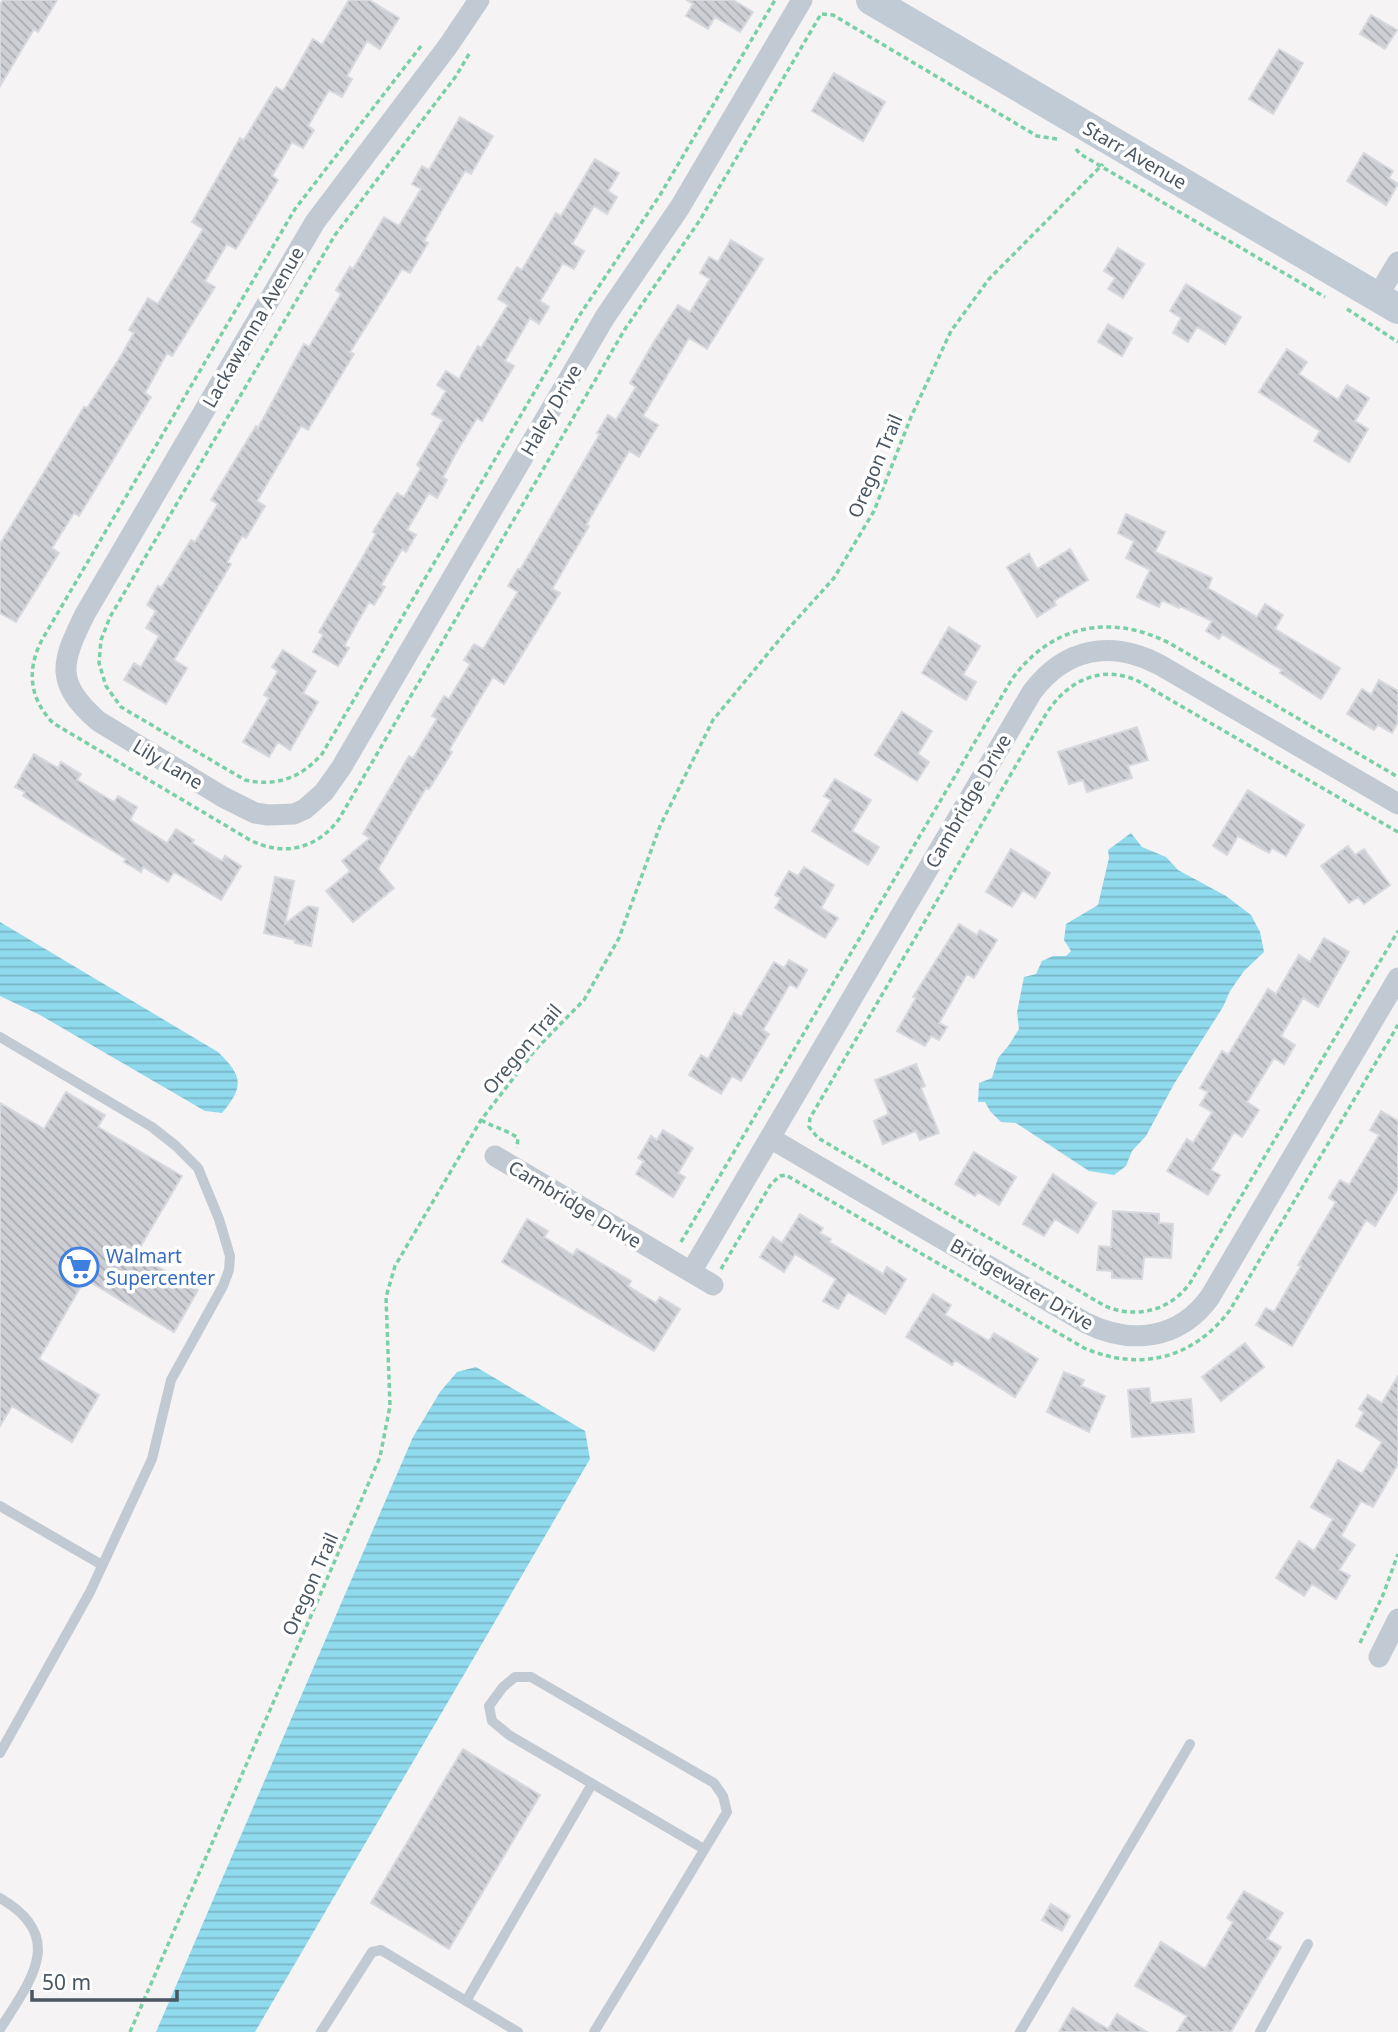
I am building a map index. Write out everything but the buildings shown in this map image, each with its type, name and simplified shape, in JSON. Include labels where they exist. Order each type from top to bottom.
[{"type":"street","name":"Lackawanna Avenue","points":[[66,675],[68,651],[85,614],[308,233],[448,46],[479,0]]},
{"type":"street","name":"Starr Avenue","points":[[872,0],[1388,303]]},
{"type":"street","name":"Haley Drive","points":[[294,814],[315,801],[341,768],[599,328],[680,207],[801,1]]},
{"type":"street","points":[[1388,303],[1398,262]]},
{"type":"street","name":"Cambridge Drive","points":[[691,1272],[1032,692],[1049,672],[1066,660],[1084,653],[1104,650],[1126,651],[1149,659],[1398,804]]},
{"type":"street","name":"Lily Lane","points":[[66,675],[73,695],[81,705],[113,732],[242,807],[268,816],[294,814]]},
{"type":"street","name":"Bridgewater Drive","points":[[771,1138],[1086,1322],[1123,1336],[1157,1334],[1186,1321],[1200,1310],[1210,1297],[1398,978]]},
{"type":"street","name":"Cambridge Drive","points":[[495,1156],[691,1272],[715,1281]]},
{"type":"street","points":[[1379,1657],[1398,1619]]},
{"type":"lane","points":[[0,1037],[152,1127],[176,1146],[198,1168],[219,1219],[230,1256],[229,1270],[223,1286],[171,1380],[152,1459],[90,1592],[0,1753]]},
{"type":"lane","points":[[0,1506],[102,1565]]},
{"type":"lane","points":[[594,2032],[727,1812],[723,1796],[715,1783],[531,1677],[515,1677],[503,1687],[489,1706],[492,1721],[509,1735],[704,1849]]},
{"type":"lane","points":[[1020,2032],[1190,1744]]},
{"type":"lane","points":[[466,2001],[592,1784]]},
{"type":"lane","points":[[0,1898],[29,1919],[37,1939],[38,1956],[32,1979],[0,2029]]},
{"type":"lane","points":[[1260,2032],[1308,1944]]},
{"type":"lane","points":[[321,2032],[372,1952],[381,1950],[518,2032]]},
{"type":"path","points":[[472,47],[456,76],[335,235],[110,617],[101,640],[99,663],[106,686],[121,707],[245,780],[268,783],[290,779],[309,767],[322,754],[586,304],[660,195],[775,0]]},
{"type":"path","points":[[801,1],[821,14],[833,15],[1037,136],[1063,142]]},
{"type":"path","points":[[397,75],[288,221],[43,638],[32,666],[36,700],[53,723],[250,840],[272,848],[306,846],[325,835],[339,819],[618,340],[700,220],[821,14]]},
{"type":"path","points":[[1076,148],[1080,154],[1329,299]]},
{"type":"path","name":"Oregon Trail","points":[[130,2032],[380,1457],[390,1406],[386,1297],[394,1266],[481,1121],[536,1049],[584,1000],[619,938],[660,826],[713,720],[834,578],[874,511],[911,417],[951,331],[989,279],[1101,166]]},
{"type":"path","points":[[1340,305],[1398,342]]},
{"type":"path","points":[[676,1252],[1012,679],[1025,662],[1043,647],[1056,639],[1089,628],[1116,627],[1146,632],[1398,777]]},
{"type":"path","points":[[1398,832],[1139,681],[1122,675],[1105,674],[1077,682],[1060,695],[1046,714],[810,1118],[809,1127],[818,1138],[1105,1306],[1135,1313],[1161,1308],[1181,1295],[1191,1283],[1398,931]]},
{"type":"path","points":[[715,1281],[771,1184],[780,1176],[786,1175],[1084,1349],[1102,1356],[1129,1360],[1155,1358],[1179,1352],[1212,1332],[1230,1310],[1398,1025]]},
{"type":"path","points":[[1360,1643],[1398,1554]]},
{"type":"water","points":[[1131,833],[1142,847],[1166,857],[1178,870],[1226,896],[1251,915],[1260,932],[1264,952],[1244,971],[1230,991],[1146,1136],[1132,1151],[1126,1166],[1114,1175],[1089,1171],[1016,1123],[1001,1122],[985,1102],[978,1102],[979,1083],[992,1078],[998,1058],[1019,1029],[1017,1012],[1024,977],[1036,974],[1042,961],[1053,956],[1066,956],[1071,951],[1064,940],[1066,924],[1098,905],[1109,858],[1108,850]]},
{"type":"water","points":[[0,922],[218,1052],[232,1067],[238,1081],[234,1095],[222,1113],[205,1111],[40,1015],[0,996]]},
{"type":"water","points":[[476,1367],[585,1431],[590,1459],[255,2032],[156,2032],[413,1437],[440,1392],[457,1372]]},
{"type":"place","name":"Walmart Supercenter","points":[[79,1267]]}]
